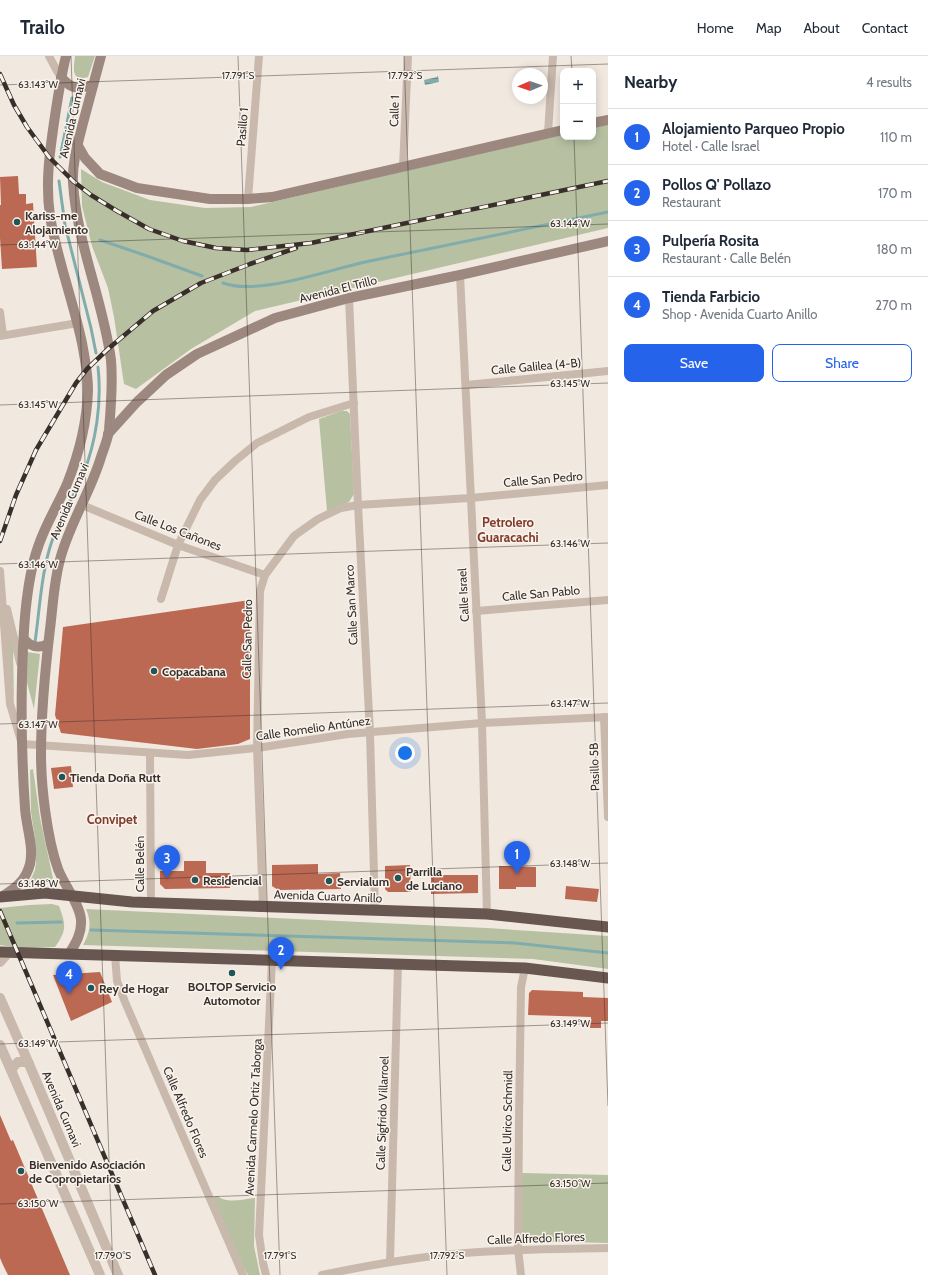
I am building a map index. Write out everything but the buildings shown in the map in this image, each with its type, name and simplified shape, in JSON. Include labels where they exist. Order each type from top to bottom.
[{"type":"highway","name":"Avenida Cuarto Anillo","points":[[2,897],[45,893],[116,901],[152,903],[488,914],[608,927]]},
{"type":"highway","points":[[4,952],[525,968],[608,978]]},
{"type":"main road","name":"Avenida Cumavi","points":[[2,897],[24,880],[30,865],[31,857],[31,847],[25,811],[22,744],[22,670],[26,609],[31,574],[38,547],[67,483],[79,450],[85,423],[88,390],[87,369],[78,323],[52,225],[48,197],[47,177],[49,157],[61,77],[66,56]]},
{"type":"main road","name":"Avenida Cumavi","points":[[69,954],[78,939],[82,924],[79,908],[59,871],[53,850],[42,782],[42,701],[55,587],[61,556],[69,534],[96,475],[108,434],[111,390],[111,360],[103,318],[80,234],[75,208],[73,181],[77,144],[101,56]]},
{"type":"main road","points":[[61,77],[67,84],[74,88],[93,84]]},
{"type":"main road","points":[[596,122],[608,120]]},
{"type":"main road","points":[[77,144],[85,158],[100,174],[137,188],[210,199],[248,199],[272,197],[560,131]]},
{"type":"main road","name":"Avenida El Trillo","points":[[108,434],[138,402],[166,376],[197,354],[275,318],[350,298],[460,275],[608,241]]},
{"type":"main road","points":[[24,639],[35,647],[42,647],[48,644]]},
{"type":"street","points":[[49,56],[56,71],[61,77]]},
{"type":"street","name":"Pasillo 1","points":[[248,199],[259,56]]},
{"type":"street","name":"Calle 1","points":[[403,167],[408,56]]},
{"type":"street","points":[[548,133],[553,56]]},
{"type":"street","name":"Calle Israel","points":[[460,275],[482,723],[488,914]]},
{"type":"street","name":"Calle San Marco","points":[[350,298],[358,505],[370,733],[375,910]]},
{"type":"street","points":[[0,312],[1,336],[78,323]]},
{"type":"street","name":"Calle Galilea (4-B)","points":[[466,385],[608,371]]},
{"type":"street","points":[[161,599],[178,545],[200,500],[215,480],[235,460],[257,443],[309,417],[354,403]]},
{"type":"street","name":"Calle San Pedro","points":[[263,907],[257,748],[260,591],[265,575],[294,536],[318,519],[341,508],[358,505],[470,498],[608,485]]},
{"type":"street","name":"Calle Los Cañones","points":[[82,505],[178,545],[265,575]]},
{"type":"street","points":[[0,572],[6,669],[10,704],[22,744]]},
{"type":"street","points":[[2,590],[22,670]]},
{"type":"street","name":"Calle San Pablo","points":[[476,610],[608,600]]},
{"type":"street","name":"Calle Romelio Antúnez","points":[[22,744],[41,744],[188,755],[257,748],[348,734],[482,723],[606,717]]},
{"type":"street","name":"Pasillo 5B","points":[[606,717],[608,817]]},
{"type":"street","name":"Calle Belén","points":[[150,753],[152,903]]},
{"type":"street","points":[[0,962],[4,952]]},
{"type":"street","name":"Calle Alfredo Flores","points":[[115,955],[117,981],[125,1002],[244,1275]]},
{"type":"street","name":"Avenida Carmelo Ortiz Taborga","points":[[266,1275],[259,1235],[272,960]]},
{"type":"street","name":"Calle Sigfrido Villarroel","points":[[390,1262],[398,963]]},
{"type":"street","name":"Calle Ulrico Schmidl","points":[[521,1275],[518,1249],[519,1121],[521,987],[525,968]]},
{"type":"street","name":"Avenida Cumavi","points":[[0,998],[118,1275]]},
{"type":"street","points":[[0,1045],[100,1275]]},
{"type":"street","points":[[12,1071],[13,1067],[18,1062],[26,1062],[29,1064]]},
{"type":"street","name":"Calle Alfredo Flores","points":[[322,1275],[390,1262],[453,1254],[518,1249],[608,1248]]},
{"type":"green space","points":[[75,56],[95,56],[88,77],[78,77],[74,72]]},
{"type":"green space","points":[[608,123],[608,228],[255,311],[191,349],[136,389],[124,384],[108,288],[92,246],[82,206],[81,169],[102,182],[150,200],[205,208],[251,207],[560,135],[560,140],[596,140],[596,126]]},
{"type":"green space","points":[[341,411],[347,411],[350,414],[354,494],[349,502],[327,511],[319,419]]},
{"type":"green space","points":[[6,622],[13,649],[14,702]]},
{"type":"green space","points":[[27,652],[40,654],[34,709],[26,679]]},
{"type":"green space","points":[[33,769],[40,818],[54,883],[26,884],[31,879],[35,870],[36,862],[35,839],[31,812],[30,770]]},
{"type":"green space","points":[[52,904],[59,906],[64,923],[62,936],[55,947],[20,948],[0,945],[0,908]]},
{"type":"green space","points":[[86,909],[487,928],[608,936],[608,969],[533,959],[83,945],[90,923]]},
{"type":"green space","points":[[522,1173],[608,1175],[608,1243],[529,1241],[525,1239],[522,1233]]},
{"type":"green space","points":[[218,1196],[226,1200],[255,1198],[254,1246],[260,1275],[248,1275],[242,1264],[213,1197]]},
{"type":"water","points":[[437,76],[439,82],[425,85],[424,80]]},
{"type":"waterway","points":[[60,157],[72,98]]},
{"type":"waterway","points":[[59,181],[65,225],[96,353]]},
{"type":"waterway","points":[[223,283],[238,286],[274,284],[313,276],[365,262],[608,212]]},
{"type":"waterway","points":[[100,240],[202,276]]},
{"type":"waterway","points":[[35,642],[43,576],[49,551],[60,522],[83,475],[95,436],[99,394],[98,367]]},
{"type":"waterway","points":[[17,923],[61,922]]},
{"type":"waterway","points":[[91,930],[515,943],[608,953]]},
{"type":"railway","points":[[0,74],[14,105],[27,127],[49,157],[73,181],[91,195],[149,229],[183,241],[216,248],[247,250],[311,243],[608,181]]},
{"type":"railway","points":[[0,541],[16,495],[36,450],[76,383],[87,369],[153,311],[201,283],[296,248]]},
{"type":"railway","points":[[0,911],[155,1275]]},
{"type":"place","name":"Kariss-me Alojamiento","points":[[17,222]]},
{"type":"place","name":"Copacabana","points":[[154,671]]},
{"type":"place","name":"Tienda Doña Rutt","points":[[62,777]]},
{"type":"place","name":"Alojamiento Parqueo Propio","points":[[517,874]]},
{"type":"place","name":"Pulpería Rosita","points":[[167,878]]},
{"type":"place","name":"Parrilla de Luciano","points":[[398,878]]},
{"type":"place","name":"Residencial","points":[[195,880]]},
{"type":"place","name":"Servialum","points":[[329,881]]},
{"type":"place","name":"Pollos Q' Pollazo","points":[[281,970]]},
{"type":"place","name":"BOLTOP Servicio Automotor","points":[[232,973]]},
{"type":"place","name":"Rey de Hogar","points":[[91,988]]},
{"type":"place","name":"Tienda Farbicio","points":[[69,994]]},
{"type":"place","name":"Bienvenido Asociación de Copropietarios","points":[[21,1171]]},
{"type":"district","name":"Petrolero Guaracachi","points":[[508,530]]},
{"type":"district","name":"Convipet","points":[[112,819]]}]
